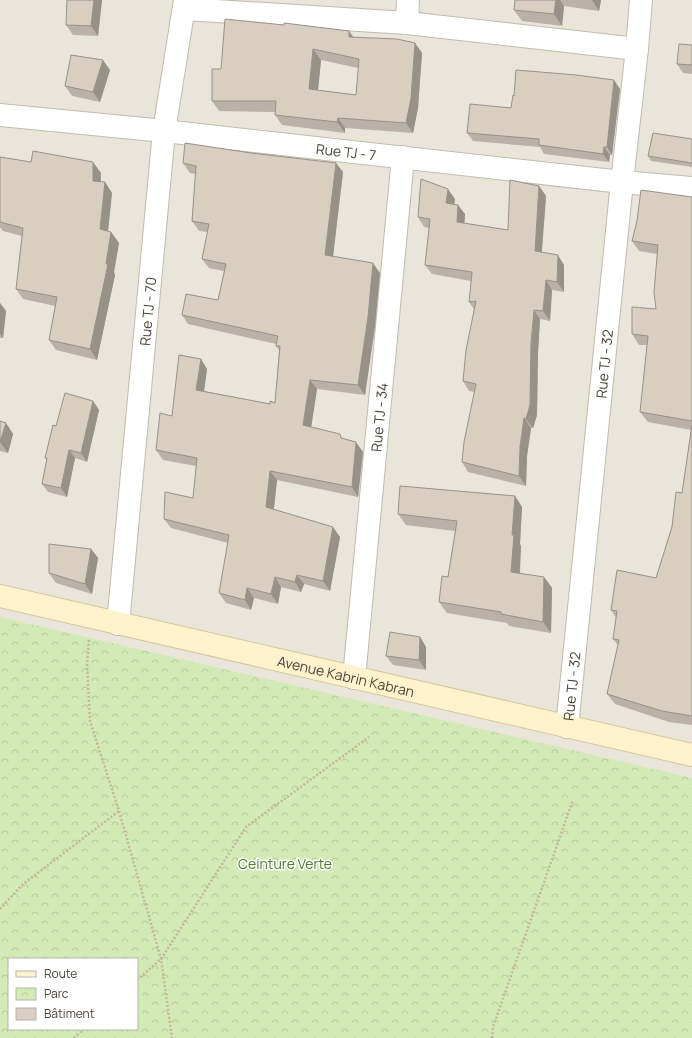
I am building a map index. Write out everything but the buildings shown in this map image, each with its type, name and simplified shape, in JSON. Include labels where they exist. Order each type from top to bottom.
[{"type":"street","points":[[407,23],[408,0]]},
{"type":"street","name":"Rue TJ - 32","points":[[567,728],[622,182],[638,49],[641,0]]},
{"type":"street","points":[[185,5],[407,23],[638,49]]},
{"type":"street","name":"Rue TJ - 70","points":[[118,624],[164,131],[185,5]]},
{"type":"street","name":"Rue TJ - 7","points":[[0,115],[164,131],[622,182],[692,188]]},
{"type":"street","name":"Rue TJ - 34","points":[[354,678],[403,157]]},
{"type":"street","name":"Avenue Kabrin Kabran","points":[[0,596],[567,728],[692,755]]},
{"type":"path","points":[[90,617],[87,664],[90,721],[119,811],[161,959],[172,1038]]},
{"type":"path","points":[[138,979],[161,959],[246,826],[369,736]]},
{"type":"path","points":[[492,1038],[493,1027],[573,800]]},
{"type":"path","points":[[0,908],[22,885],[119,811]]},
{"type":"path","points":[[74,1038],[83,1030]]},
{"type":"shaded area","points":[[0,0],[692,0],[692,780],[0,617]]},
{"type":"green space","name":"Ceinture Verte","points":[[0,617],[692,778],[692,1038],[0,1038]]}]
